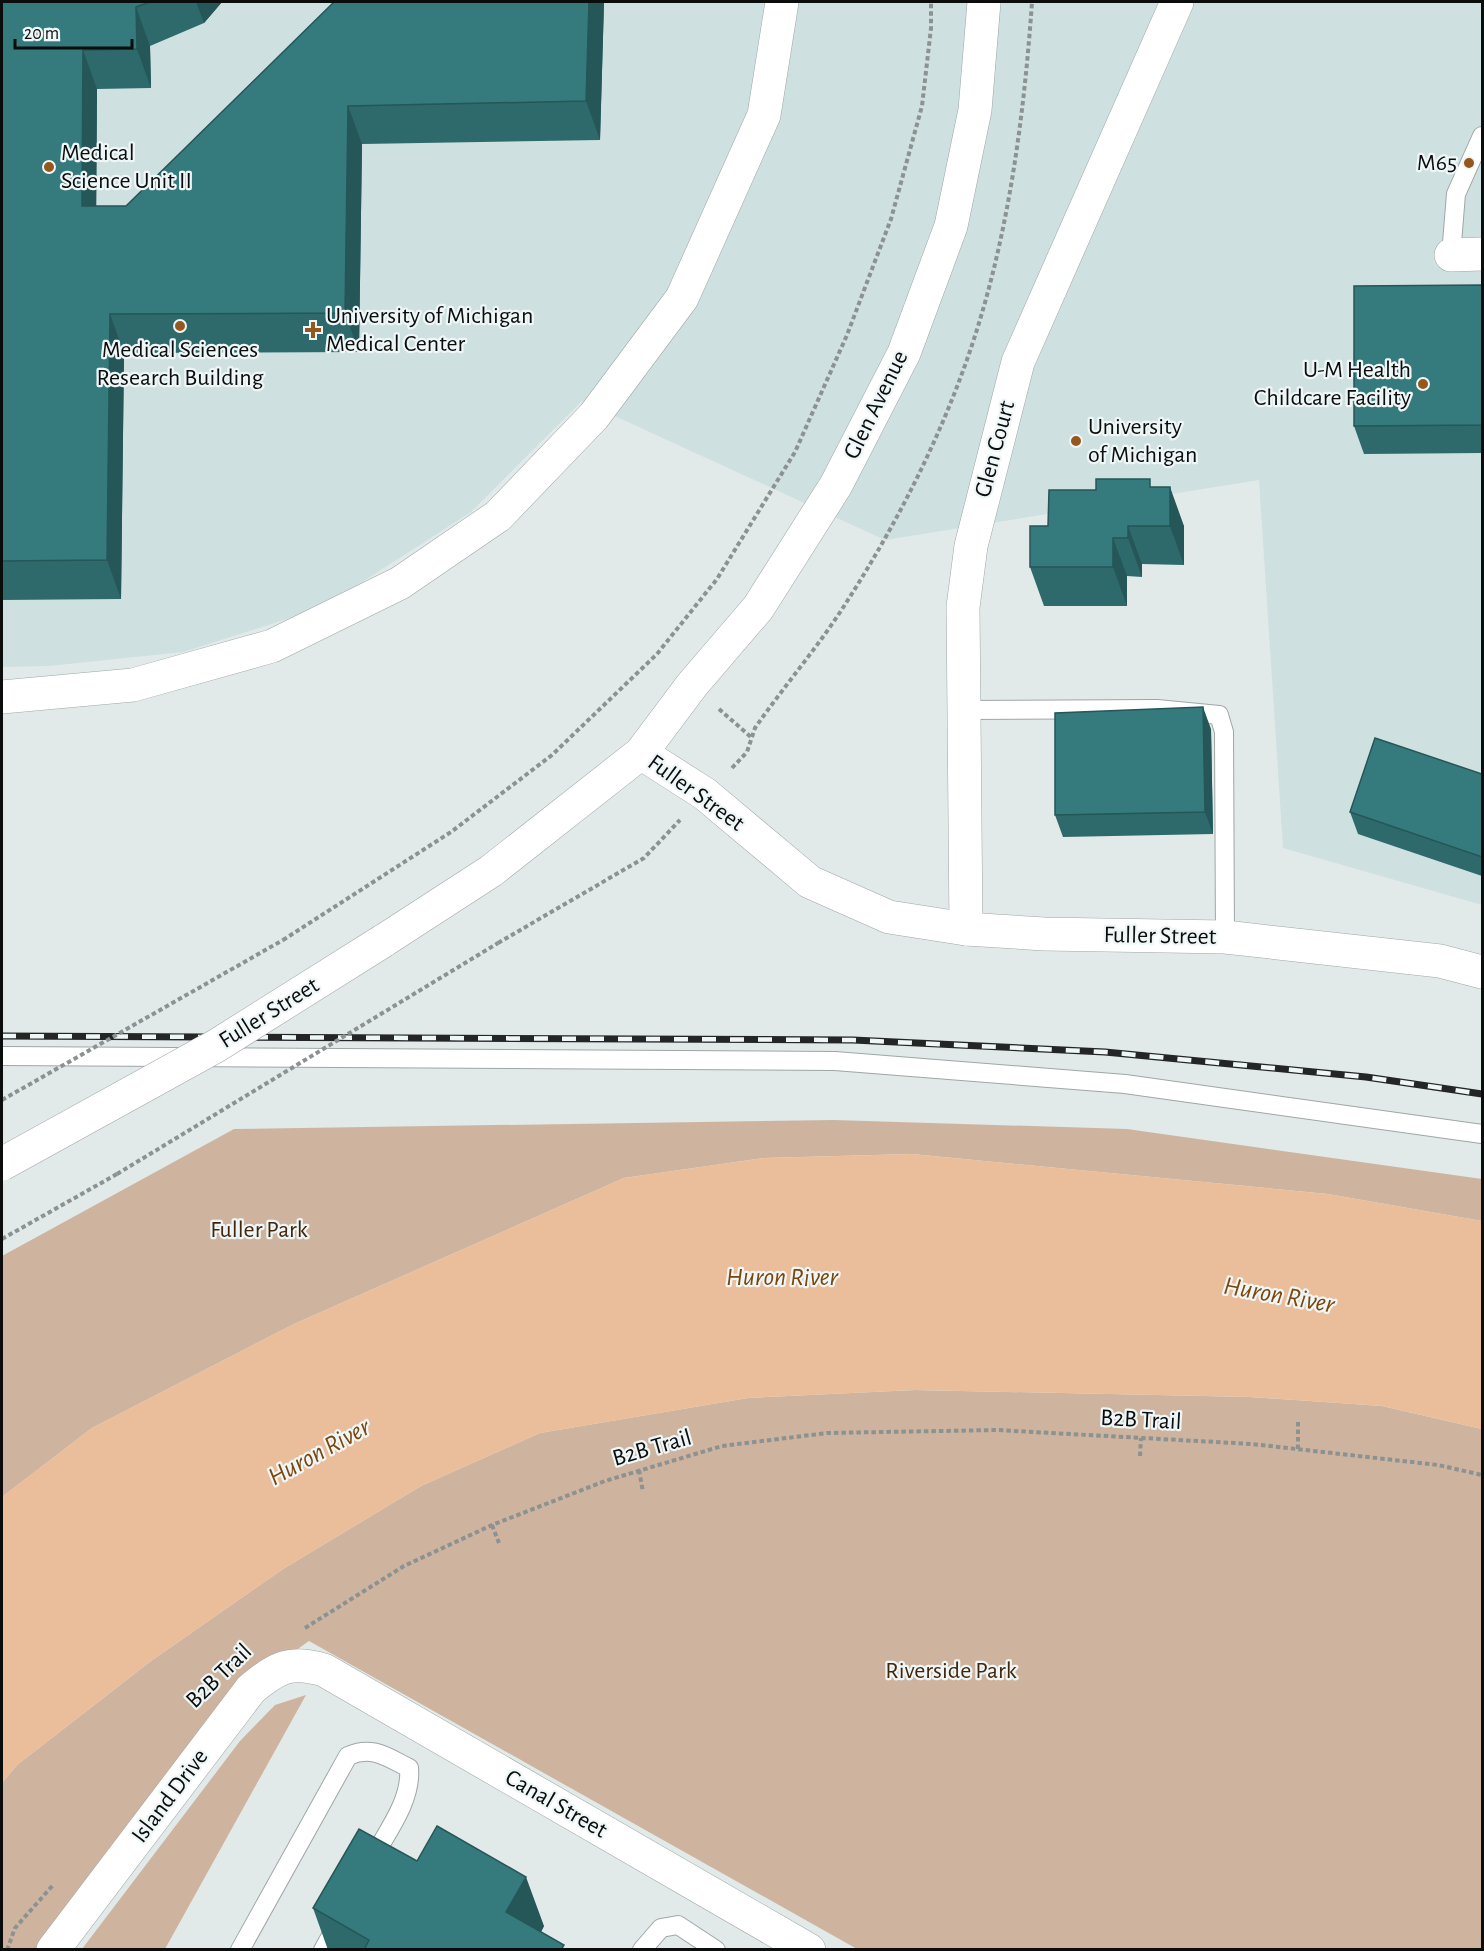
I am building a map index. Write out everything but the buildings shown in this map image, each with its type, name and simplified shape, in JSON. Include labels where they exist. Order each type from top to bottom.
[{"type":"street","points":[[2,697],[133,685],[272,646],[400,583],[498,516],[594,416],[682,298],[764,115],[782,2]]},
{"type":"street","name":"Glen Avenue","points":[[641,753],[692,685],[758,608],[836,485],[904,352],[951,226],[975,110],[984,2]]},
{"type":"street","name":"Glen Court","points":[[966,929],[963,607],[970,546],[1018,362],[1177,2]]},
{"type":"street","name":"Fuller Street","points":[[2,1164],[216,1046],[383,942],[491,871],[641,753],[705,794],[810,882],[889,917],[966,929],[1044,934],[1225,937],[1440,961],[1482,972]]},
{"type":"street","name":"Island Drive","points":[[53,1950],[251,1689],[300,1648]]},
{"type":"street","name":"Canal Street","points":[[300,1648],[324,1670],[809,1950]]},
{"type":"lane","points":[[1467,254],[1456,194],[1482,136]]},
{"type":"lane","points":[[963,710],[1157,709],[1219,715],[1224,732],[1225,937]]},
{"type":"lane","points":[[2,1056],[835,1061],[1125,1084],[1482,1134]]},
{"type":"lane","points":[[240,1950],[348,1756],[358,1751],[374,1750],[409,1768],[410,1781],[404,1801],[361,1880]]},
{"type":"lane","points":[[323,1950],[345,1910]]},
{"type":"lane","points":[[642,1950],[662,1928],[678,1924],[716,1950]]},
{"type":"path","points":[[2,1100],[283,940],[451,832],[552,755],[657,654],[717,579],[795,452],[847,335],[891,219],[922,106],[931,28],[931,2]]},
{"type":"path","points":[[2,1239],[117,1174],[498,943],[644,858]]},
{"type":"path","points":[[1298,1422],[1298,1449]]},
{"type":"path","name":"B2B Trail","points":[[300,1648],[404,1566],[492,1525],[639,1470],[722,1446],[827,1433],[997,1430],[1140,1437],[1298,1449],[1438,1465],[1482,1475]]},
{"type":"path","points":[[1140,1437],[1140,1456]]},
{"type":"path","points":[[639,1470],[643,1492]]},
{"type":"path","points":[[492,1525],[499,1544]]},
{"type":"path","points":[[7,1950],[15,1928],[54,1884]]},
{"type":"shaded area","name":"University of Michigan","points":[[2,2],[1482,2],[1482,905],[1283,848],[1259,480],[885,540],[582,401],[471,512],[322,608],[183,652],[49,666],[2,667]]},
{"type":"green space","name":"Fuller Park","points":[[834,1120],[1127,1129],[1482,1179],[1482,1221],[1328,1194],[912,1154],[764,1158],[624,1178],[294,1324],[92,1428],[2,1497],[2,1256],[234,1129]]},
{"type":"green space","name":"Riverside Park","points":[[915,1390],[1250,1397],[1382,1406],[1482,1429],[1482,1949],[857,1949],[309,1641],[285,1658],[38,1949],[2,1950],[2,1783],[17,1765],[151,1661],[283,1569],[421,1486],[540,1433],[748,1398]]},
{"type":"green space","points":[[306,1695],[165,1949],[82,1949],[240,1741],[275,1705]]},
{"type":"water","name":"Huron River","points":[[912,1154],[1328,1194],[1482,1221],[1482,1429],[1382,1406],[1250,1397],[915,1390],[748,1398],[540,1433],[421,1486],[283,1569],[151,1661],[17,1765],[2,1783],[2,1497],[92,1428],[294,1324],[624,1178],[764,1158]]},
{"type":"railway","points":[[2,1036],[853,1040],[1105,1052],[1366,1077],[1482,1094]]},
{"type":"place","name":"M65","points":[[1469,163]]},
{"type":"place","name":"Medical Science Unit II","points":[[49,167]]},
{"type":"place","name":"Medical Sciences Research Building","points":[[180,326]]},
{"type":"place","name":"University of Michigan Medical Center","points":[[313,330]]},
{"type":"place","name":"U-M Health Childcare Facility","points":[[1423,384]]},
{"type":"place","name":"University of Michigan","points":[[1076,441]]}]
